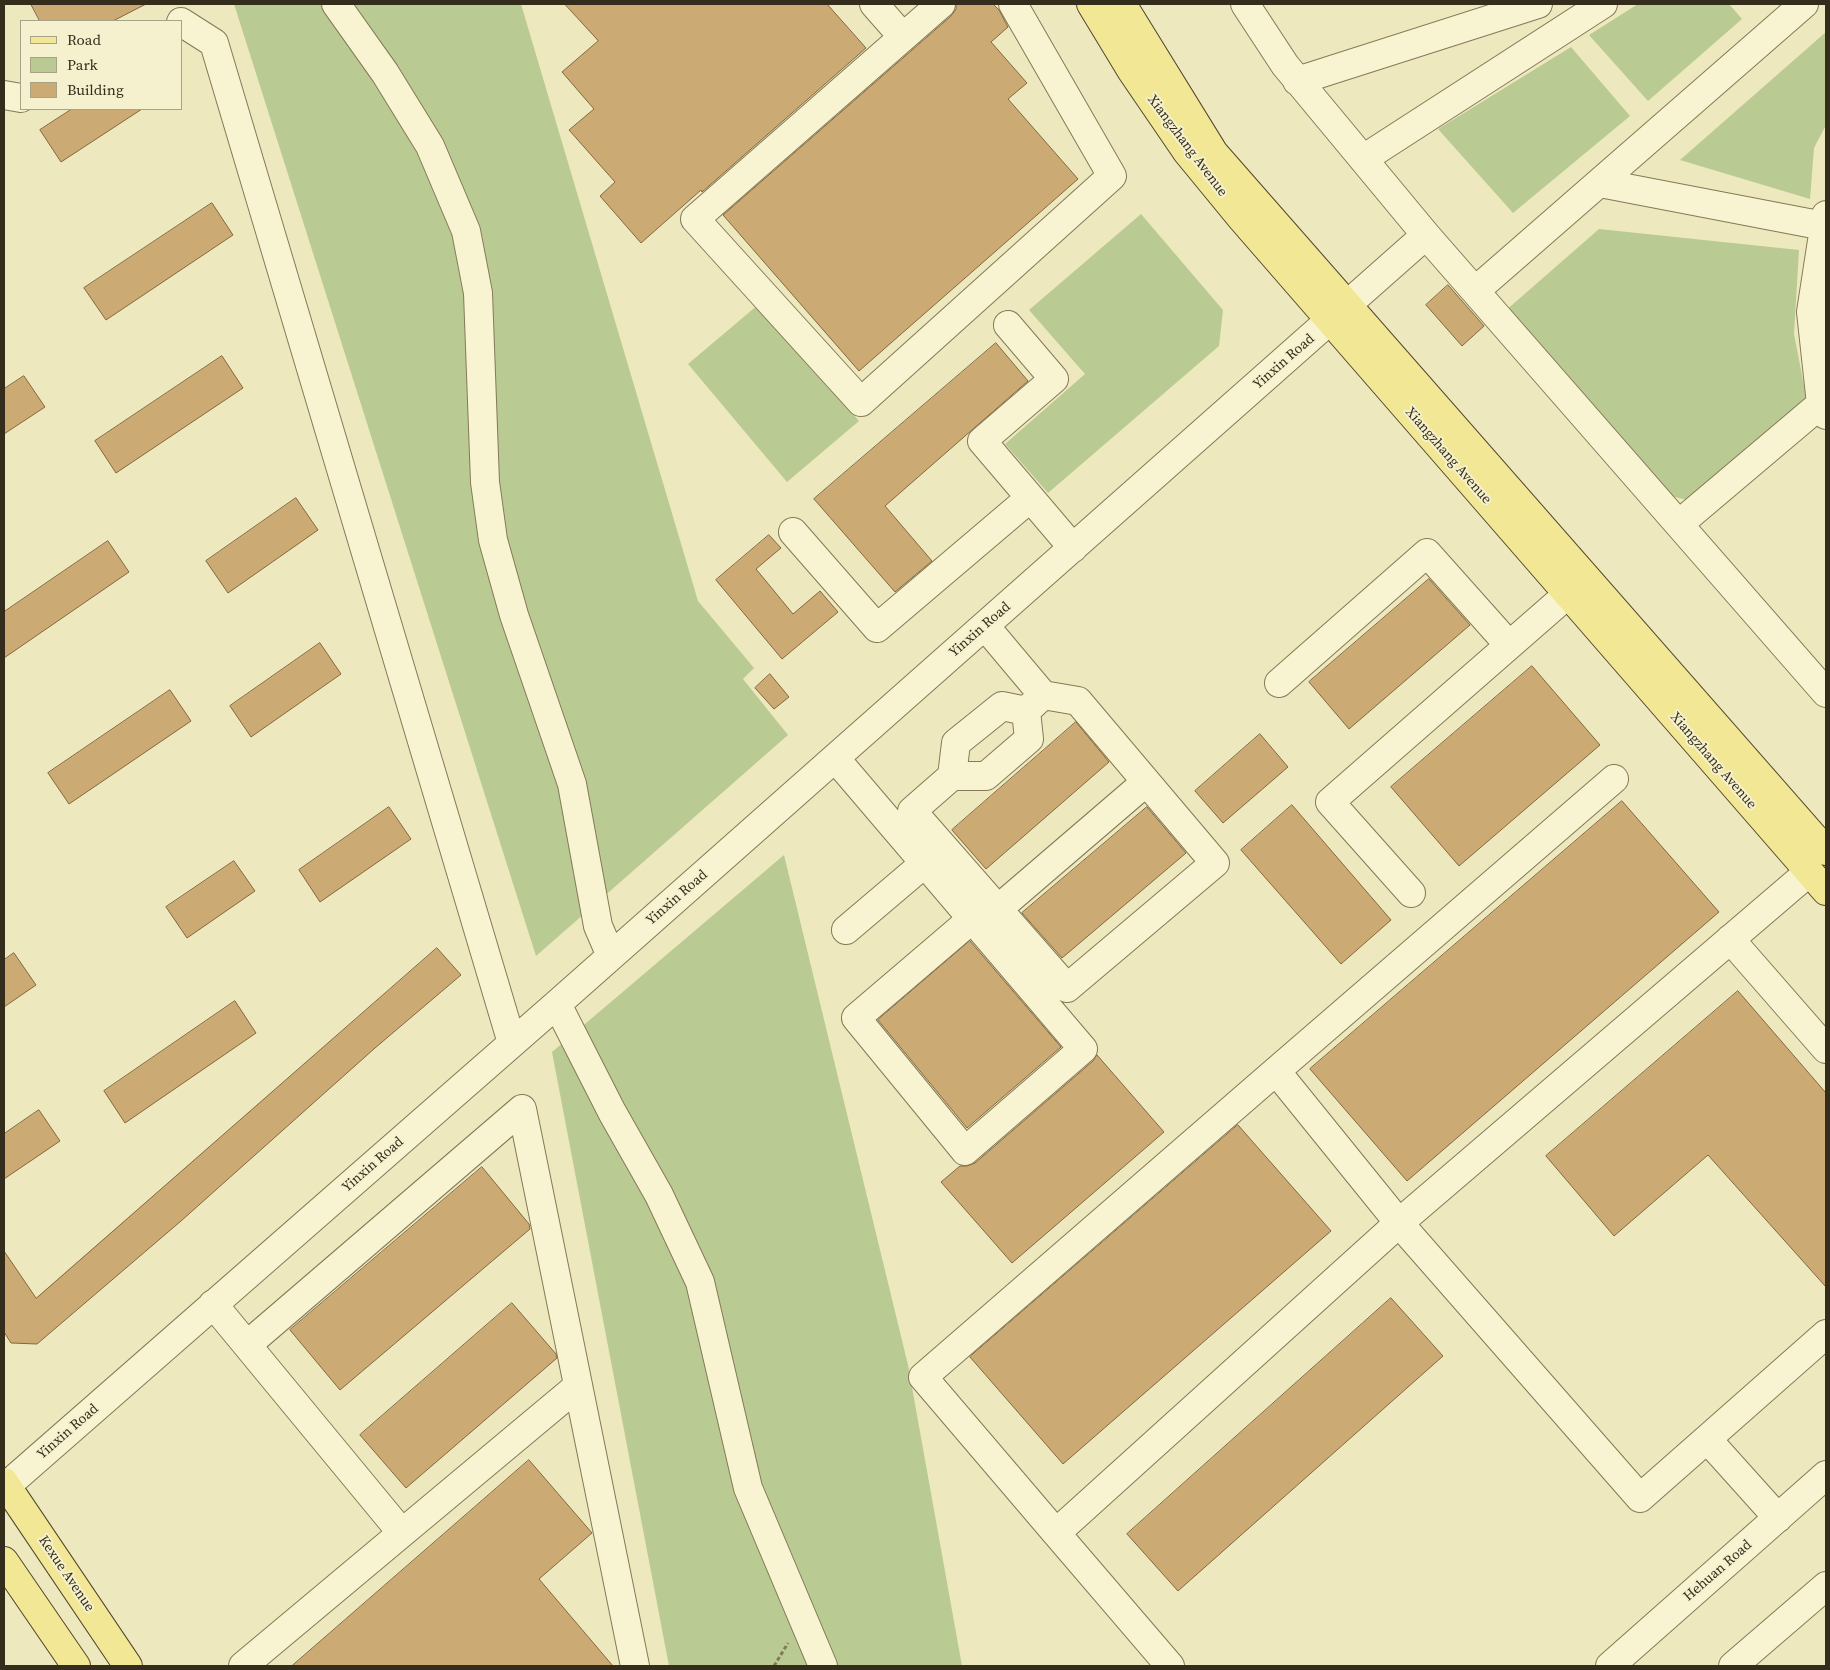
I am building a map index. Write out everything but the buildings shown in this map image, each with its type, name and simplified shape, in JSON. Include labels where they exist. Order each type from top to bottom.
[{"type":"main road","name":"Xiangzhang Avenue","points":[[1091,4],[1131,70],[1187,152],[1242,219],[1339,313],[1821,871]]},
{"type":"main road","name":"Xiangzhang Avenue","points":[[1122,4],[1214,153],[1339,313],[1568,594],[1821,871]]},
{"type":"main road","name":"Kexue Avenue","points":[[4,1485],[128,1666]]},
{"type":"main road","points":[[4,1561],[76,1666]]},
{"type":"street","points":[[336,4],[385,73],[430,146],[466,231],[478,293],[485,482],[493,540],[514,615],[572,784],[598,926],[611,956]]},
{"type":"street","points":[[874,4],[903,37]]},
{"type":"street","points":[[941,4],[695,219],[861,402],[1112,176],[1013,4]]},
{"type":"street","points":[[1245,4],[1285,65],[1426,235],[1826,693]]},
{"type":"street","points":[[1298,81],[1538,4]]},
{"type":"street","points":[[1363,159],[1603,4]]},
{"type":"street","points":[[1475,291],[1804,4]]},
{"type":"street","points":[[182,22],[214,43],[512,1043]]},
{"type":"street","points":[[4,95],[20,98]]},
{"type":"street","points":[[1600,182],[1825,220],[1811,312],[1824,410],[1679,524]]},
{"type":"street","name":"Yinxin Road","points":[[4,1485],[557,1004],[1426,235]]},
{"type":"street","points":[[1008,325],[1054,379],[982,442],[1073,548]]},
{"type":"street","points":[[793,532],[877,628],[1030,498]]},
{"type":"street","points":[[1279,682],[1426,553],[1509,645]]},
{"type":"street","points":[[1411,893],[1330,802],[1568,594]]},
{"type":"street","points":[[952,776],[956,743],[1002,706],[1035,702],[1078,700],[1215,863],[1067,988],[912,811],[952,776],[986,776],[1029,739],[1035,702],[985,626]]},
{"type":"street","points":[[835,758],[925,863],[1083,1050],[965,1151],[856,1018],[972,919]]},
{"type":"street","points":[[1170,1666],[923,1377],[1614,779]]},
{"type":"street","points":[[998,909],[1146,782]]},
{"type":"street","points":[[846,930],[925,863]]},
{"type":"street","points":[[1056,1533],[1400,1223],[1730,939],[1821,871]]},
{"type":"street","points":[[1730,939],[1826,1049]]},
{"type":"street","points":[[557,1004],[612,1112],[659,1195],[700,1282],[748,1488],[823,1666]]},
{"type":"street","points":[[1276,1071],[1400,1223],[1640,1498],[1826,1334]]},
{"type":"street","points":[[247,1345],[522,1110],[635,1666]]},
{"type":"street","points":[[213,1304],[402,1533]]},
{"type":"street","points":[[243,1666],[578,1386]]},
{"type":"street","points":[[1707,1439],[1778,1518]]},
{"type":"street","name":"Hehuan Road","points":[[1610,1666],[1826,1475]]},
{"type":"street","points":[[1732,1666],[1826,1586]]},
{"type":"green space","points":[[234,4],[521,4],[698,601],[754,668],[743,679],[788,735],[536,956]]},
{"type":"green space","points":[[1638,4],[1729,4],[1742,19],[1648,101],[1589,35]]},
{"type":"green space","points":[[1826,32],[1826,125],[1814,148],[1810,199],[1680,160]]},
{"type":"green space","points":[[1571,47],[1630,116],[1513,213],[1438,129]]},
{"type":"green space","points":[[1141,214],[1223,310],[1219,346],[1048,493],[1005,444],[1085,374],[1029,310]]},
{"type":"green space","points":[[1599,229],[1799,250],[1794,334],[1807,401],[1691,501],[1667,495],[1504,312]]},
{"type":"green space","points":[[759,304],[859,421],[787,482],[688,364]]},
{"type":"green space","points":[[784,855],[908,1365],[962,1666],[669,1666],[552,1052]]}]
